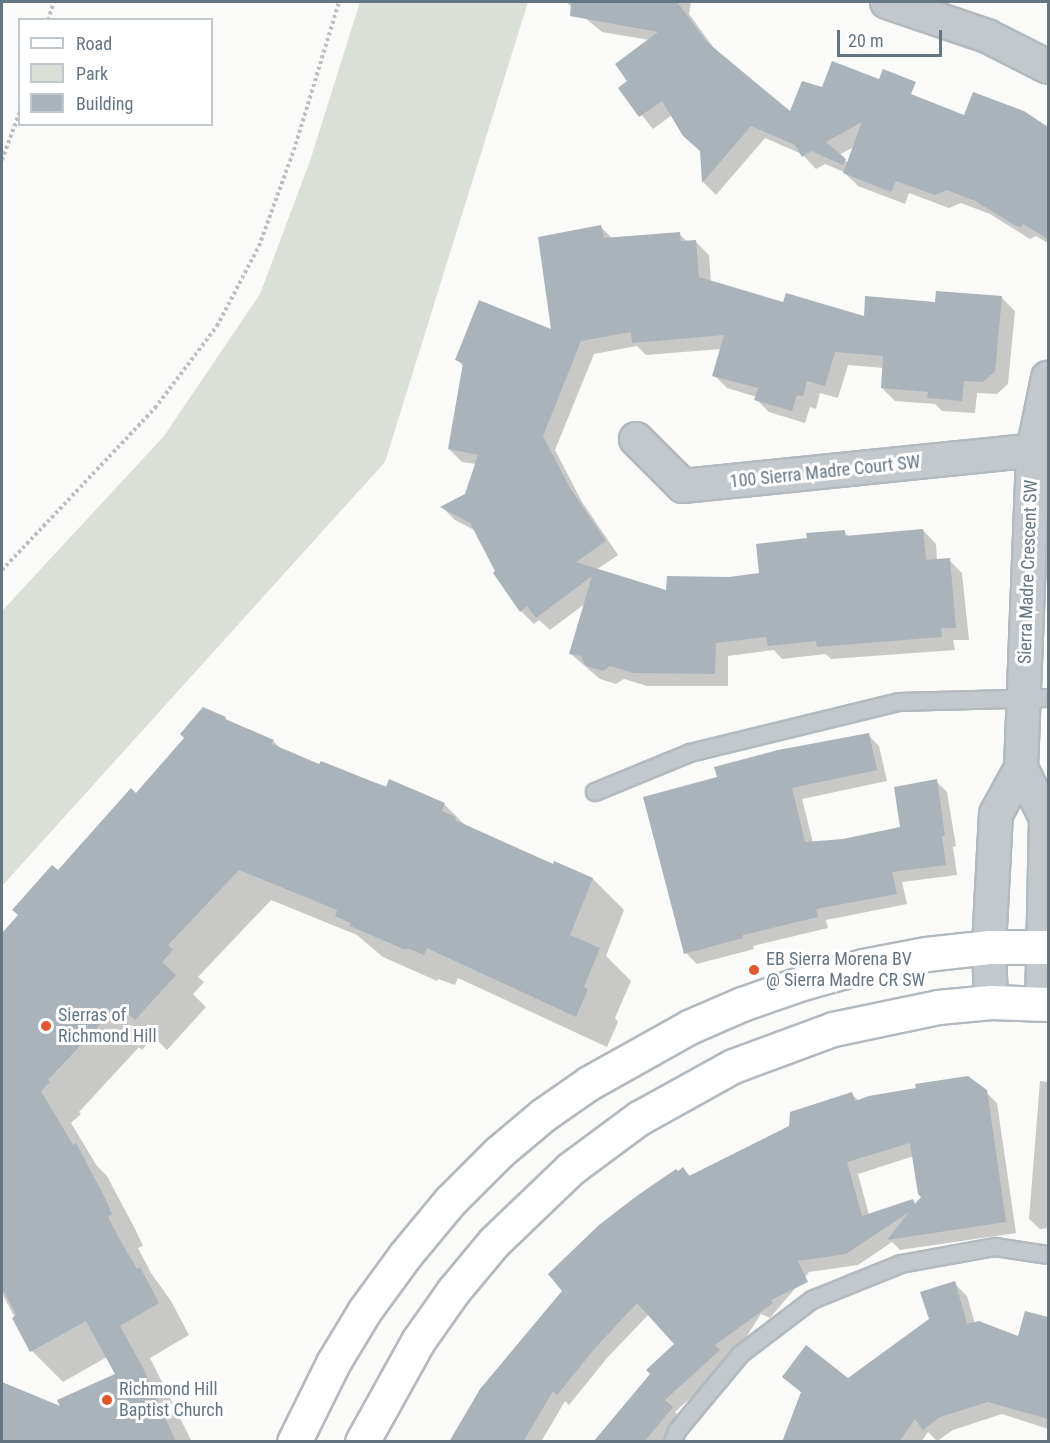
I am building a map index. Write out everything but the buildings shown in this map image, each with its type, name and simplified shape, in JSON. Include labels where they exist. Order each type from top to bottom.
[{"type":"street","points":[[887,2],[987,36],[1048,67]]},
{"type":"street","name":"Sierra Madre Crescent SW","points":[[991,1002],[989,947],[996,814],[1021,768],[1036,698],[1041,450],[1048,378]]},
{"type":"street","name":"100 Sierra Madre Court SW","points":[[636,439],[682,486],[1041,450]]},
{"type":"street","name":"Sierra Madre Crescent SW","points":[[1021,768],[1046,818],[1045,1003]]},
{"type":"street","points":[[294,1442],[333,1363],[365,1310],[406,1254],[483,1168],[543,1115],[639,1053],[742,1004],[802,982],[863,966],[926,954],[989,947],[1046,947]]},
{"type":"street","points":[[363,1442],[418,1341],[454,1290],[494,1242],[538,1198],[604,1142],[685,1090],[782,1046],[885,1016],[991,1002],[1045,1003]]},
{"type":"lane","points":[[595,792],[690,753],[899,702],[1036,698]]},
{"type":"lane","points":[[673,1442],[677,1431],[741,1354],[812,1300],[901,1264],[995,1247],[1048,1255]]},
{"type":"path","points":[[49,18],[54,2]]},
{"type":"path","points":[[2,570],[155,408],[217,326],[259,246],[294,150],[339,2]]},
{"type":"path","points":[[2,160],[18,116]]},
{"type":"green space","points":[[360,2],[528,2],[385,462],[2,886],[2,611],[164,436],[260,294],[310,161]]},
{"type":"place","name":"EB Sierra Morena BV @ Sierra Madre CR SW","points":[[754,970]]},
{"type":"place","name":"Sierras of Richmond Hill","points":[[46,1026]]},
{"type":"place","name":"Richmond Hill Baptist Church","points":[[107,1400]]}]
